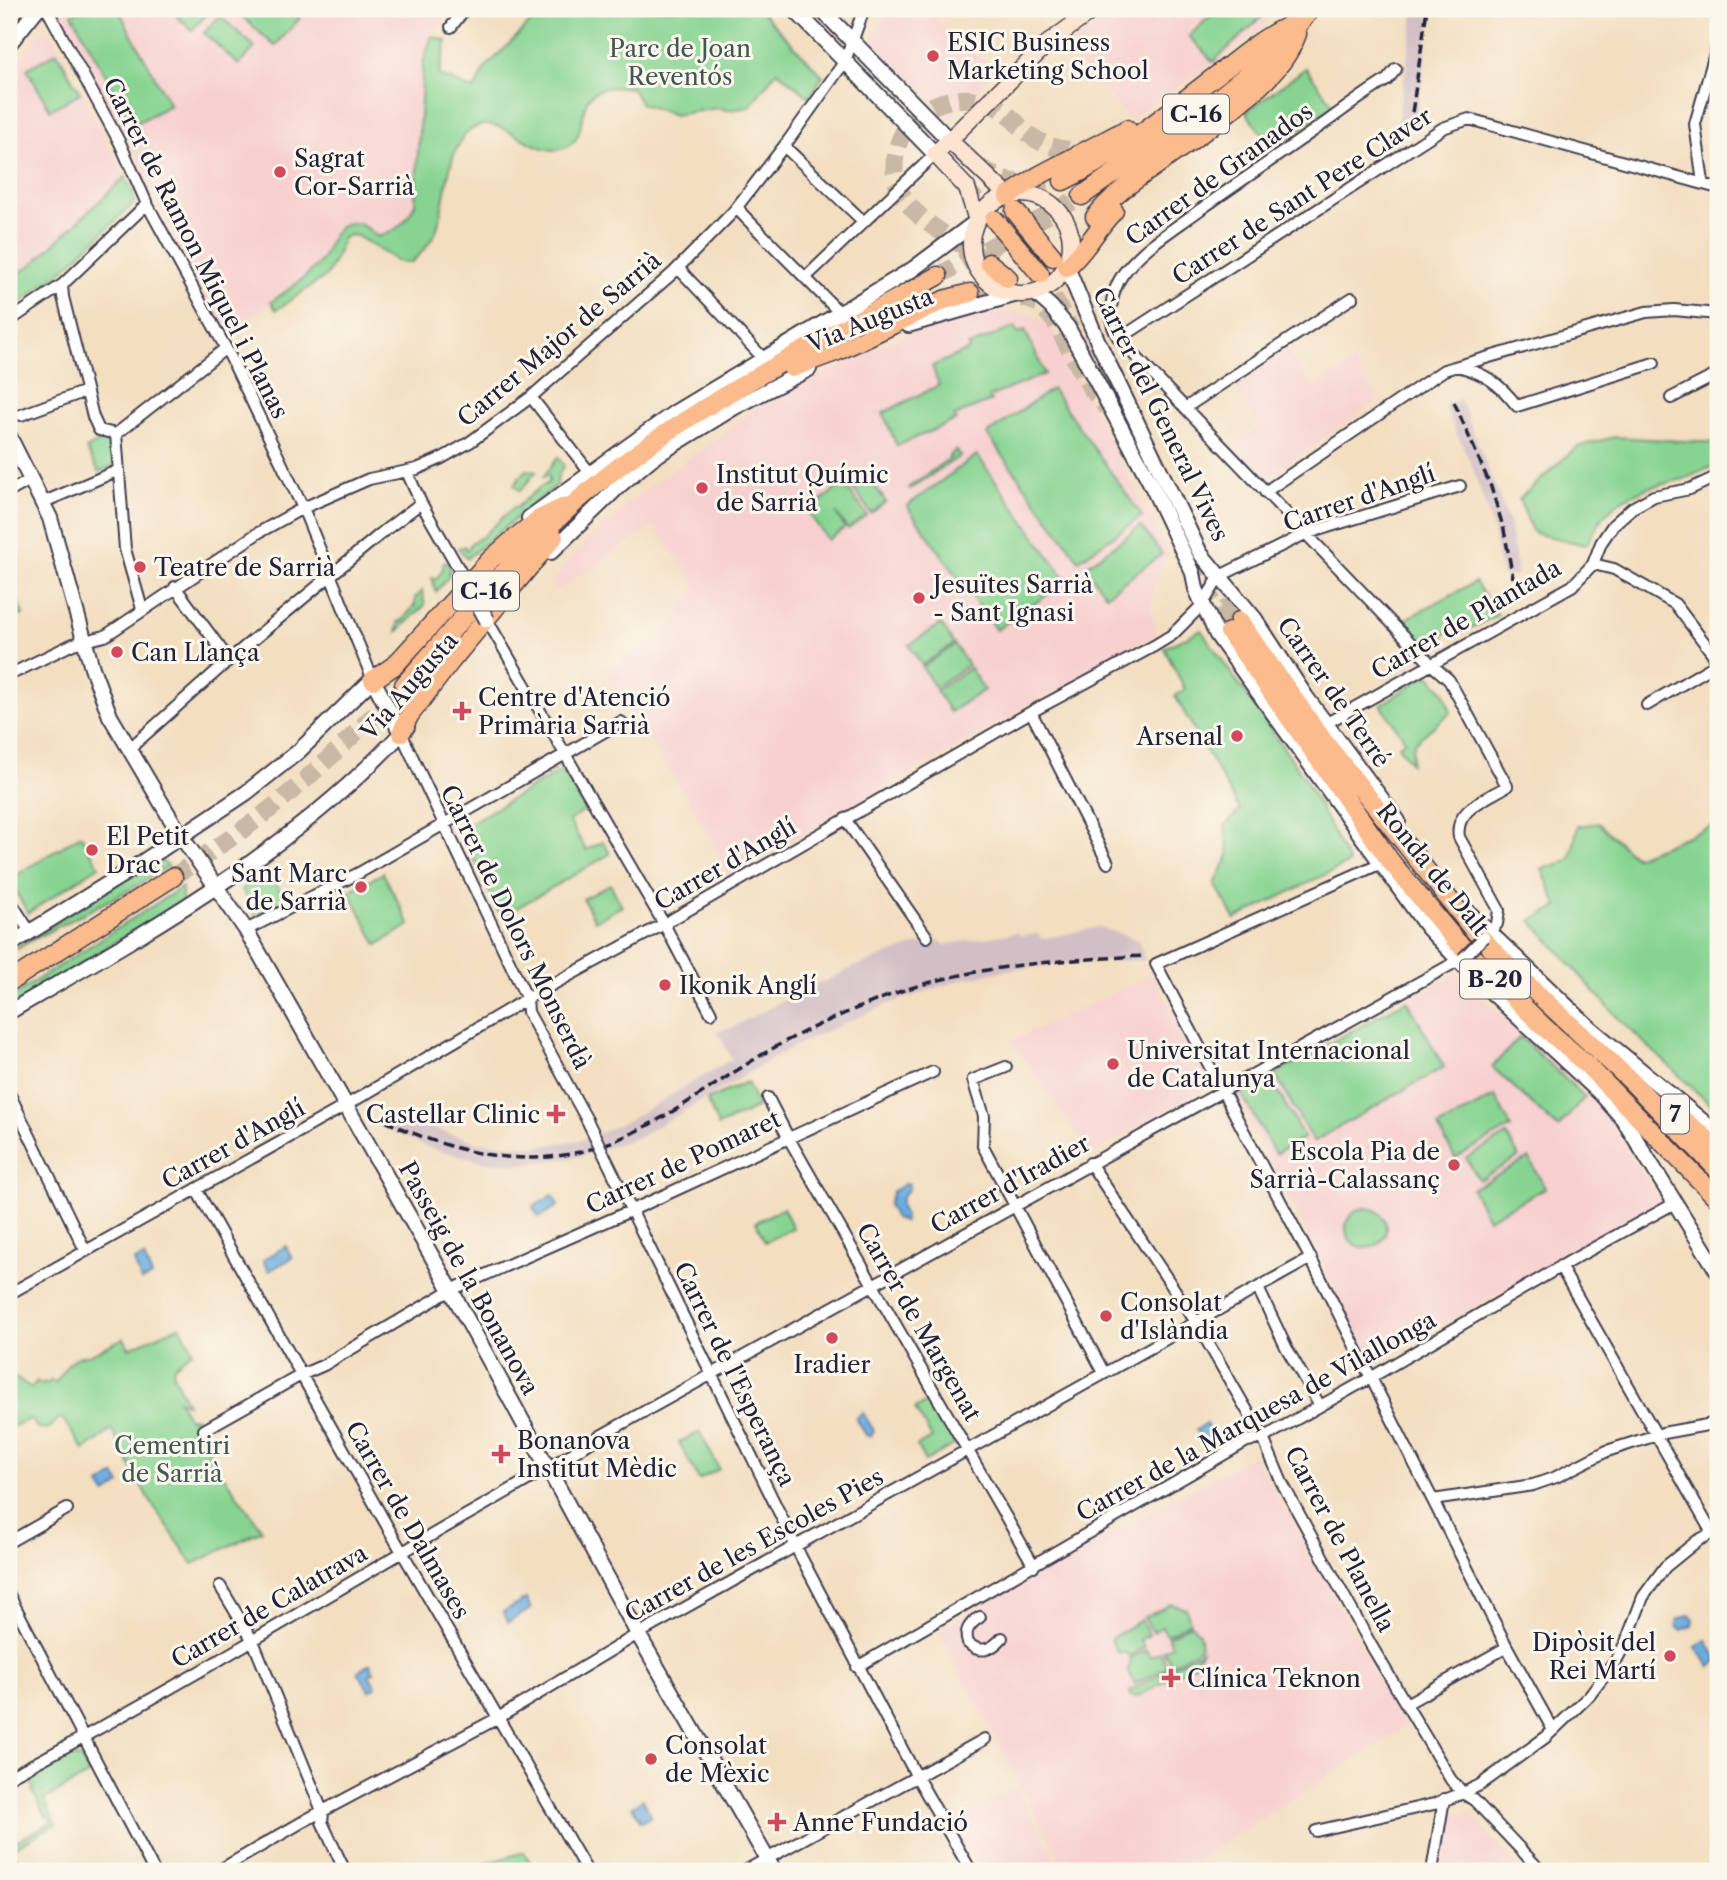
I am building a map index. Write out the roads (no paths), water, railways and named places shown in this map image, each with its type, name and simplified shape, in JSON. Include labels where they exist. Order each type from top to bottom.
[{"type":"highway","points":[[1063,181],[1084,171],[1124,144],[1277,31],[1306,15]]},
{"type":"highway","points":[[1095,218],[1117,193],[1199,136],[1270,76],[1293,43],[1306,15]]},
{"type":"highway","name":"C-16","points":[[1082,196],[1186,122],[1257,65],[1306,15]]},
{"type":"highway","points":[[1199,136],[1176,162],[1126,199],[1104,222],[1083,251],[1060,262],[1011,203],[1038,176],[1127,129],[1228,67]]},
{"type":"highway","points":[[1102,149],[1124,144]]},
{"type":"highway","points":[[986,220],[1040,274]]},
{"type":"highway","points":[[989,263],[1012,286]]},
{"type":"highway","name":"C-16","points":[[404,685],[486,592],[574,504],[645,447],[758,377],[938,276]]},
{"type":"highway","points":[[758,377],[838,351],[944,300],[970,293]]},
{"type":"highway","points":[[373,680],[396,666],[490,560],[516,537],[541,518],[574,504]]},
{"type":"highway","points":[[401,733],[409,716],[467,641],[546,548],[567,520],[574,504]]},
{"type":"highway","name":"Ronda de Dalt","points":[[1718,1170],[1631,1081],[1513,971],[1471,927],[1234,626],[1391,863],[1456,942],[1587,1065],[1718,1199]]},
{"type":"highway","points":[[9,982],[173,877]]},
{"type":"highway","name":"7","points":[[1631,1081],[1718,1148]]},
{"type":"highway","name":"7","points":[[1676,1154],[1718,1209]]},
{"type":"main road","points":[[986,220],[967,188],[935,154],[1047,44],[1094,9]]},
{"type":"main road","points":[[949,140],[1011,203]]},
{"type":"main road","points":[[1034,196],[1051,204],[1065,220],[1071,242],[1060,262],[1054,282],[1034,292],[1012,286],[997,288],[980,272],[973,258],[971,244],[986,220],[990,205],[1011,203],[1034,196]]},
{"type":"street","points":[[9,44],[37,9]]},
{"type":"street","name":"Carrer de Ramon Miquel i Planas","points":[[47,9],[120,143],[147,204],[226,348],[303,508]]},
{"type":"street","points":[[451,27],[465,9]]},
{"type":"street","points":[[794,9],[935,154],[805,278]]},
{"type":"street","points":[[821,9],[949,140]]},
{"type":"street","name":"Carrer Major de Sarrià","points":[[9,675],[73,644],[105,636],[258,533],[303,508],[369,479],[426,466],[463,447],[531,397],[678,268],[738,206],[845,61],[864,9]]},
{"type":"street","points":[[1703,183],[1695,124],[1713,85],[1718,43]]},
{"type":"street","name":"Carrer de Granados","points":[[1119,339],[1113,331],[1110,318],[1114,295],[1121,277],[1133,262],[1160,238],[1250,173],[1387,80],[1396,69]]},
{"type":"street","name":"Carrer de Sant Pere Claver","points":[[1119,339],[1443,128],[1469,119],[1718,188]]},
{"type":"street","points":[[784,146],[864,222]]},
{"type":"street","points":[[9,321],[62,285],[147,204]]},
{"type":"street","points":[[738,206],[742,214],[839,312]]},
{"type":"street","name":"Via Augusta","points":[[9,945],[207,821],[278,769],[373,680],[465,580],[537,511],[674,413],[913,269],[986,220]]},
{"type":"street","name":"Carrer del General Vives","points":[[1060,262],[1200,554],[1220,576]]},
{"type":"street","points":[[678,268],[763,358]]},
{"type":"street","points":[[62,285],[86,391],[97,427],[101,431],[116,434],[226,348]]},
{"type":"street","name":"Via Augusta","points":[[9,1012],[217,887],[327,806],[401,733],[489,622],[569,532],[652,458],[761,393],[883,335],[1012,286]]},
{"type":"street","name":"Carrer del General Vives","points":[[1034,292],[1069,328],[1150,482],[1193,573],[1202,605]]},
{"type":"street","points":[[1185,408],[1352,298]]},
{"type":"street","points":[[1265,492],[1428,379],[1458,366],[1646,312],[1674,310],[1718,315]]},
{"type":"street","points":[[1119,339],[1449,680],[1507,786],[1464,814],[1458,827],[1460,837],[1500,910],[1499,919],[1487,935]]},
{"type":"street","points":[[1458,366],[1479,372],[1502,387],[1517,406],[1654,363]]},
{"type":"street","points":[[1671,398],[1718,374]]},
{"type":"street","points":[[21,415],[86,391]]},
{"type":"street","points":[[531,397],[590,473]]},
{"type":"street","points":[[116,434],[125,549],[142,610]]},
{"type":"street","name":"Passeig de la Bonanova","points":[[9,436],[44,502],[92,668],[110,716],[181,835],[246,930],[451,1290],[638,1634],[771,1865]]},
{"type":"street","points":[[44,502],[118,470]]},
{"type":"street","points":[[407,472],[421,503],[664,924],[710,1013]]},
{"type":"street","name":"Carrer de Plantada","points":[[1325,724],[1572,586],[1593,564],[1601,543],[1613,526],[1632,508],[1654,496],[1690,489],[1718,476]]},
{"type":"street","points":[[9,492],[32,479]]},
{"type":"street","name":"Carrer d'Anglí","points":[[9,1294],[345,1106],[527,999],[664,924],[1031,712],[1154,646],[1172,635],[1202,605],[1220,576],[1306,534],[1460,486]]},
{"type":"street","points":[[129,749],[229,660],[421,503]]},
{"type":"street","points":[[303,508],[373,680],[401,733]]},
{"type":"street","points":[[1593,564],[1614,569],[1675,604],[1716,654],[1647,705]]},
{"type":"street","name":"Carrer de Terré","points":[[1220,576],[1255,619],[1325,724],[1487,935],[1591,1029],[1718,1134]]},
{"type":"street","points":[[176,587],[229,660]]},
{"type":"street","points":[[1202,605],[1217,635],[1379,864],[1427,927],[1608,1101],[1633,1133],[1718,1272]]},
{"type":"street","points":[[1031,712],[1108,863]]},
{"type":"street","points":[[246,930],[359,873],[621,722]]},
{"type":"street","name":"Carrer de Dolors Monserdà","points":[[401,733],[527,999],[528,1012],[614,1175]]},
{"type":"street","points":[[845,820],[927,937]]},
{"type":"street","points":[[1379,864],[1156,964],[1311,1258],[1507,1647],[1553,1730]]},
{"type":"street","points":[[9,898],[30,932]]},
{"type":"street","name":"Carrer d'Iradier","points":[[549,1469],[602,1435],[1461,959],[1487,935]]},
{"type":"street","points":[[1006,1067],[973,1080],[984,1115],[983,1146],[1104,1373]]},
{"type":"street","name":"Carrer de Pomaret","points":[[204,1430],[301,1375],[324,1365],[451,1290],[933,1072]]},
{"type":"street","points":[[9,1093],[85,1250]]},
{"type":"street","name":"Carrer de Margenat","points":[[768,1098],[1034,1566]]},
{"type":"street","name":"Carrer de Planella","points":[[1090,1163],[1196,1322],[1263,1438],[1282,1483],[1451,1780],[1474,1800],[1541,1871]]},
{"type":"street","name":"Carrer de l'Esperança","points":[[614,1175],[857,1667],[971,1871]]},
{"type":"street","name":"Carrer de Dalmases","points":[[196,1189],[587,1871]]},
{"type":"street","name":"Carrer de la Marquesa de Vilallonga","points":[[857,1667],[1247,1441],[1263,1438],[1560,1266],[1675,1203]]},
{"type":"street","name":"Carrer de les Escoles Pies","points":[[218,1871],[304,1821],[498,1718],[638,1634],[1311,1258]]},
{"type":"street","points":[[1316,1831],[1434,1804],[1480,1785],[1553,1730],[1589,1696],[1617,1659],[1651,1583],[1681,1553],[1715,1532],[1560,1266]]},
{"type":"street","points":[[1258,1288],[1286,1347],[1320,1406]]},
{"type":"street","points":[[1433,1500],[1533,1485],[1556,1477],[1594,1456],[1658,1434],[1718,1423]]},
{"type":"street","name":"Carrer de Calatrava","points":[[9,1777],[253,1641],[549,1469]]},
{"type":"street","points":[[9,1542],[67,1509]]},
{"type":"street","points":[[220,1586],[253,1641],[323,1813],[322,1822],[345,1871]]},
{"type":"street","points":[[9,1595],[154,1871]]},
{"type":"street","points":[[980,1617],[971,1622],[967,1630],[968,1643],[973,1648],[988,1650],[1002,1638]]},
{"type":"street","points":[[1406,1704],[1507,1647]]},
{"type":"street","points":[[745,1871],[771,1865],[985,1739]]},
{"type":"street","points":[[1432,1871],[1444,1799]]},
{"type":"street","points":[[9,1862],[14,1871]]},
{"type":"water","points":[[909,1184],[908,1190],[900,1204],[904,1222],[895,1218],[888,1205],[893,1191]]},
{"type":"water","points":[[553,1195],[558,1206],[539,1217],[533,1207]]},
{"type":"water","points":[[286,1246],[292,1258],[269,1271],[263,1260]]},
{"type":"water","points":[[144,1257],[152,1276],[141,1281],[134,1261]]},
{"type":"water","points":[[863,1413],[874,1431],[871,1437],[866,1435],[856,1418]]},
{"type":"water","points":[[1206,1424],[1217,1443],[1207,1449],[1196,1430]]},
{"type":"water","points":[[115,1475],[121,1484],[106,1494],[100,1485]]},
{"type":"water","points":[[526,1599],[531,1609],[508,1622],[503,1612]]},
{"type":"water","points":[[1690,1615],[1694,1619],[1692,1626],[1682,1630],[1677,1627],[1677,1620]]},
{"type":"water","points":[[1707,1640],[1718,1661],[1710,1667],[1696,1647]]},
{"type":"water","points":[[370,1664],[374,1672],[369,1675],[376,1687],[369,1691],[358,1671]]},
{"type":"water","points":[[643,1799],[651,1816],[641,1822],[632,1806]]},
{"type":"tunnel","points":[[989,263],[923,219],[900,191],[895,173],[896,152],[901,136],[910,123],[922,112],[950,100],[982,101],[1003,111],[1033,138],[1045,144],[1065,149],[1091,150]]},
{"type":"tunnel","points":[[980,167],[1009,181],[1031,185],[1063,181]]},
{"type":"tunnel","points":[[964,187],[994,219]]},
{"type":"tunnel","points":[[938,276],[1082,196]]},
{"type":"tunnel","points":[[1040,274],[1071,329]]},
{"type":"tunnel","points":[[970,293],[1010,293],[1038,303],[1053,319],[1090,387],[1107,408]]},
{"type":"tunnel","points":[[1191,562],[1229,632]]},
{"type":"tunnel","points":[[1215,574],[1239,621]]},
{"type":"tunnel","points":[[173,877],[288,795],[404,685]]},
{"type":"railway","points":[[1410,127],[1427,9]]},
{"type":"railway","points":[[1454,402],[1491,487],[1504,530],[1513,578]]},
{"type":"railway","points":[[385,1121],[414,1134],[472,1152],[531,1158],[560,1156],[591,1149],[643,1128],[799,1034],[893,994],[954,976],[986,970],[1049,962],[1144,956]]},
{"type":"place","name":"ESIC Business Marketing School","points":[[933,56]]},
{"type":"place","name":"Sagrat Cor-Sarrià","points":[[280,172]]},
{"type":"place","name":"Institut Químic de Sarrià","points":[[702,488]]},
{"type":"place","name":"Teatre de Sarrià","points":[[140,567]]},
{"type":"place","name":"Jesuïtes Sarrià - Sant Ignasi","points":[[919,598]]},
{"type":"place","name":"Can Llança","points":[[117,652]]},
{"type":"place","name":"Centre d'Atenció Primària Sarrià","points":[[462,711]]},
{"type":"place","name":"Arsenal","points":[[1237,736]]},
{"type":"place","name":"El Petit Drac","points":[[92,850]]},
{"type":"place","name":"Sant Marc de Sarrià","points":[[361,887]]},
{"type":"place","name":"Ikonik Anglí","points":[[665,985]]},
{"type":"place","name":"Universitat Internacional de Catalunya","points":[[1113,1064]]},
{"type":"place","name":"Castellar Clinic","points":[[556,1114]]},
{"type":"place","name":"Escola Pia de Sarrià-Calassanç","points":[[1454,1165]]},
{"type":"place","name":"Consolat d'Islàndia","points":[[1106,1316]]},
{"type":"place","name":"Iradier","points":[[832,1338]]},
{"type":"place","name":"Bonanova Institut Mèdic","points":[[501,1454]]},
{"type":"place","name":"Dipòsit del Rei Martí","points":[[1670,1656]]},
{"type":"place","name":"Clínica Teknon","points":[[1171,1678]]},
{"type":"place","name":"Consolat de Mèxic","points":[[651,1759]]},
{"type":"place","name":"Anne Fundació","points":[[777,1822]]},
{"type":"park label","name":"Parc de Joan Reventós","points":[[680,62]]},
{"type":"park label","name":"Cementiri de Sarrià","points":[[172,1459]]}]
